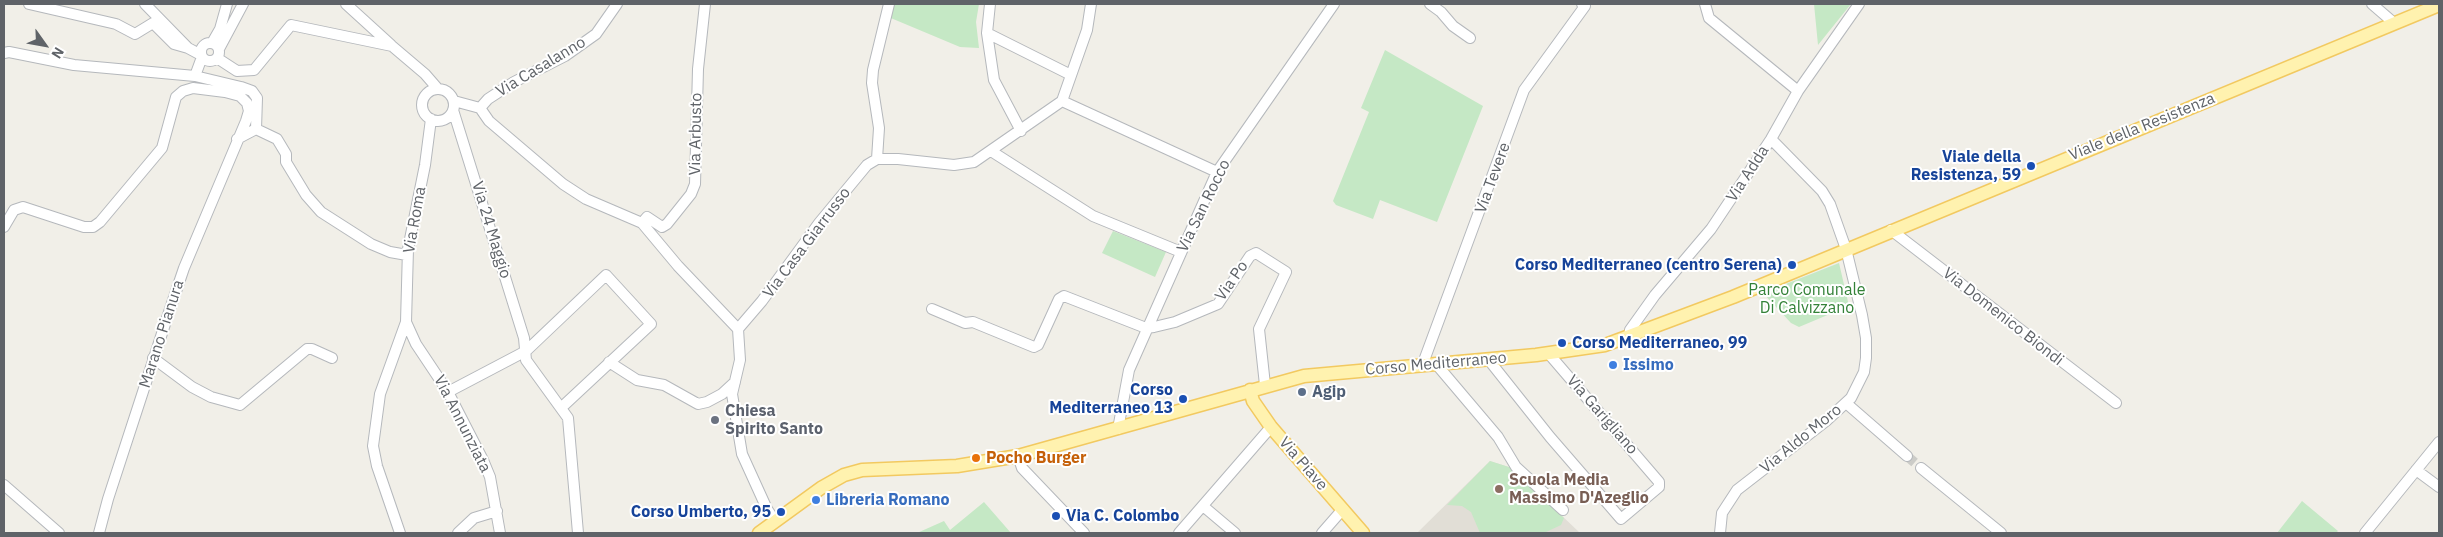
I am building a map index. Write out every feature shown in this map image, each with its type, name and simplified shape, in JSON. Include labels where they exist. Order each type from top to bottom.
[{"type":"main road","name":"Viale della Resistenza","points":[[1846,249],[2439,5]]},
{"type":"main road","name":"Corso Mediterraneo","points":[[767,529],[821,488],[844,475],[862,470],[957,466],[1018,456],[1118,429],[1264,385],[1304,376],[1549,354],[1605,345],[1733,297],[1846,249]]},
{"type":"main road","name":"Via Piave","points":[[1250,390],[1253,401],[1271,426],[1363,533]]},
{"type":"street","points":[[29,4],[116,24],[135,34],[153,23],[174,44],[188,48]]},
{"type":"street","points":[[145,4],[188,48],[209,62],[243,4]]},
{"type":"street","points":[[216,50],[227,4]]},
{"type":"street","points":[[346,4],[425,74],[438,89],[448,92],[454,106],[451,115],[442,120],[431,119],[424,112],[423,101],[428,92],[438,89]]},
{"type":"street","name":"Via Casalanno","points":[[454,106],[480,108],[488,99],[514,82],[565,56],[596,34],[617,4]]},
{"type":"street","name":"Via Arbusto","points":[[642,223],[647,217],[662,226],[667,224],[691,194],[695,184],[698,69],[705,4]]},
{"type":"street","points":[[889,4],[873,70],[872,83],[879,128],[878,159],[898,159],[954,165],[974,162],[1062,101],[1086,30],[1091,4]]},
{"type":"street","points":[[990,4],[987,32],[994,80],[1021,131]]},
{"type":"street","name":"Via San Rocco","points":[[1118,429],[1129,370],[1216,172],[1334,4]]},
{"type":"street","points":[[1430,4],[1441,12],[1453,26],[1470,38]]},
{"type":"street","name":"Via Tevere","points":[[1422,366],[1524,90],[1585,6],[1582,4]]},
{"type":"street","points":[[1705,4],[1709,18],[1798,91]]},
{"type":"street","name":"Via Adda","points":[[1629,337],[1630,330],[1655,295],[1711,230],[1771,139],[1798,91],[1859,4]]},
{"type":"street","points":[[2372,4],[2394,23]]},
{"type":"street","points":[[195,76],[202,46],[216,50],[237,71],[254,70],[291,25],[392,46]]},
{"type":"street","points":[[987,32],[1071,75]]},
{"type":"street","points":[[4,53],[9,52],[74,65],[195,76],[252,91],[259,105],[256,129]]},
{"type":"street","name":"Marano Pianura","points":[[4,227],[14,210],[23,207],[84,227],[93,227],[100,222],[162,148],[176,97],[183,91],[193,88],[240,96],[247,103],[249,111],[184,268],[108,499],[99,533]]},
{"type":"street","points":[[1062,101],[1216,172]]},
{"type":"street","name":"Via 24 Maggio","points":[[454,106],[524,338],[526,360],[562,407]]},
{"type":"street","points":[[480,108],[489,121],[562,184],[586,199],[642,223],[678,266],[738,329],[740,360],[732,394],[742,454],[767,509],[767,529]]},
{"type":"street","name":"Via Roma","points":[[406,322],[407,255],[425,165],[431,119]]},
{"type":"street","points":[[237,139],[256,129]]},
{"type":"street","points":[[256,129],[277,139],[286,154],[286,162],[306,195],[321,212],[371,244],[390,252],[407,255]]},
{"type":"street","name":"Via Aldo Moro","points":[[1720,533],[1722,513],[1737,490],[1846,403],[1857,388],[1864,372],[1867,348],[1862,315],[1846,249],[1830,204],[1822,191],[1771,139]]},
{"type":"street","points":[[991,151],[1093,216],[1181,252]]},
{"type":"street","name":"Via Casa Giarrusso","points":[[738,329],[762,301],[819,223],[867,165],[878,159]]},
{"type":"street","name":"Via Domenico Biondi","points":[[1891,230],[2116,403]]},
{"type":"street","name":"Via Po","points":[[1146,328],[1175,322],[1218,304],[1250,256],[1256,253],[1286,272],[1259,329],[1264,385]]},
{"type":"street","points":[[448,392],[526,352],[606,275],[652,324],[562,407],[568,418],[578,533]]},
{"type":"street","points":[[932,309],[965,323],[973,322],[1034,346],[1038,345],[1059,299],[1064,296],[1146,328]]},
{"type":"street","points":[[400,533],[377,466],[373,446],[380,394],[406,322]]},
{"type":"street","name":"Via Annunziata","points":[[406,322],[416,344],[448,392],[490,477],[500,533]]},
{"type":"street","points":[[154,358],[192,387],[211,397],[240,405],[307,349],[312,349],[332,358]]},
{"type":"street","name":"Via Garigliano","points":[[1488,359],[1550,438],[1621,519],[1659,487],[1659,482],[1549,354]]},
{"type":"street","points":[[609,362],[637,380],[664,385],[698,404],[722,394],[735,382]]},
{"type":"street","points":[[1437,365],[1498,438],[1516,467],[1563,510]]},
{"type":"street","points":[[1846,403],[1907,456]]},
{"type":"street","points":[[1179,533],[1271,426]]},
{"type":"street","points":[[2365,533],[2439,442]]},
{"type":"street","points":[[1018,456],[1022,468],[1084,533]]},
{"type":"street","points":[[1922,468],[2001,533]]},
{"type":"street","points":[[2416,470],[2439,487]]},
{"type":"street","points":[[4,485],[59,533]]},
{"type":"street","points":[[1203,506],[1235,533]]},
{"type":"street","points":[[1322,533],[1343,509]]},
{"type":"street","points":[[458,533],[474,518],[497,511]]},
{"type":"shaded area","name":"Scuola Media Massimo D'Azeglio","points":[[1490,461],[1512,468],[1580,533],[1417,533]]},
{"type":"green space","points":[[889,4],[979,4],[976,22],[979,48],[960,47],[886,16]]},
{"type":"green space","points":[[1814,4],[1851,4],[1818,45]]},
{"type":"green space","points":[[1385,50],[1483,106],[1437,222],[1380,200],[1373,219],[1336,205],[1333,201],[1369,112],[1361,108]]},
{"type":"green space","points":[[1113,231],[1166,252],[1155,277],[1102,253]]},
{"type":"green space","name":"Parco Comunale Di Calvizzano","points":[[1839,263],[1849,306],[1799,327],[1791,323],[1763,293]]},
{"type":"green space","name":"Scuola Media Massimo D'Azeglio","points":[[1490,461],[1512,468],[1564,518],[1561,525],[1544,533],[1480,533],[1471,512],[1462,506],[1447,505]]},
{"type":"green space","points":[[2302,501],[2338,531],[2336,533],[2277,533]]},
{"type":"green space","points":[[984,502],[1011,533],[917,533],[944,521],[950,530]]},
{"type":"tunnel","points":[[1907,456],[1921,468]]},
{"type":"place","name":"Viale della Resistenza, 59","points":[[2031,166]]},
{"type":"place","name":"Corso Mediterraneo (centro Serena)","points":[[1792,265]]},
{"type":"place","name":"Corso Mediterraneo, 99","points":[[1562,343]]},
{"type":"place","name":"Issimo","points":[[1613,365]]},
{"type":"place","name":"Agip","points":[[1302,392]]},
{"type":"place","name":"Corso Mediterraneo 13","points":[[1183,399]]},
{"type":"place","name":"Chiesa Spirito Santo","points":[[715,420]]},
{"type":"place","name":"Pocho Burger","points":[[976,458]]},
{"type":"place","name":"Scuola Media Massimo D'Azeglio","points":[[1499,489]]},
{"type":"place","name":"Libreria Romano","points":[[816,500]]},
{"type":"place","name":"Corso Umberto, 95","points":[[781,512]]},
{"type":"place","name":"Via C. Colombo","points":[[1056,516]]}]
